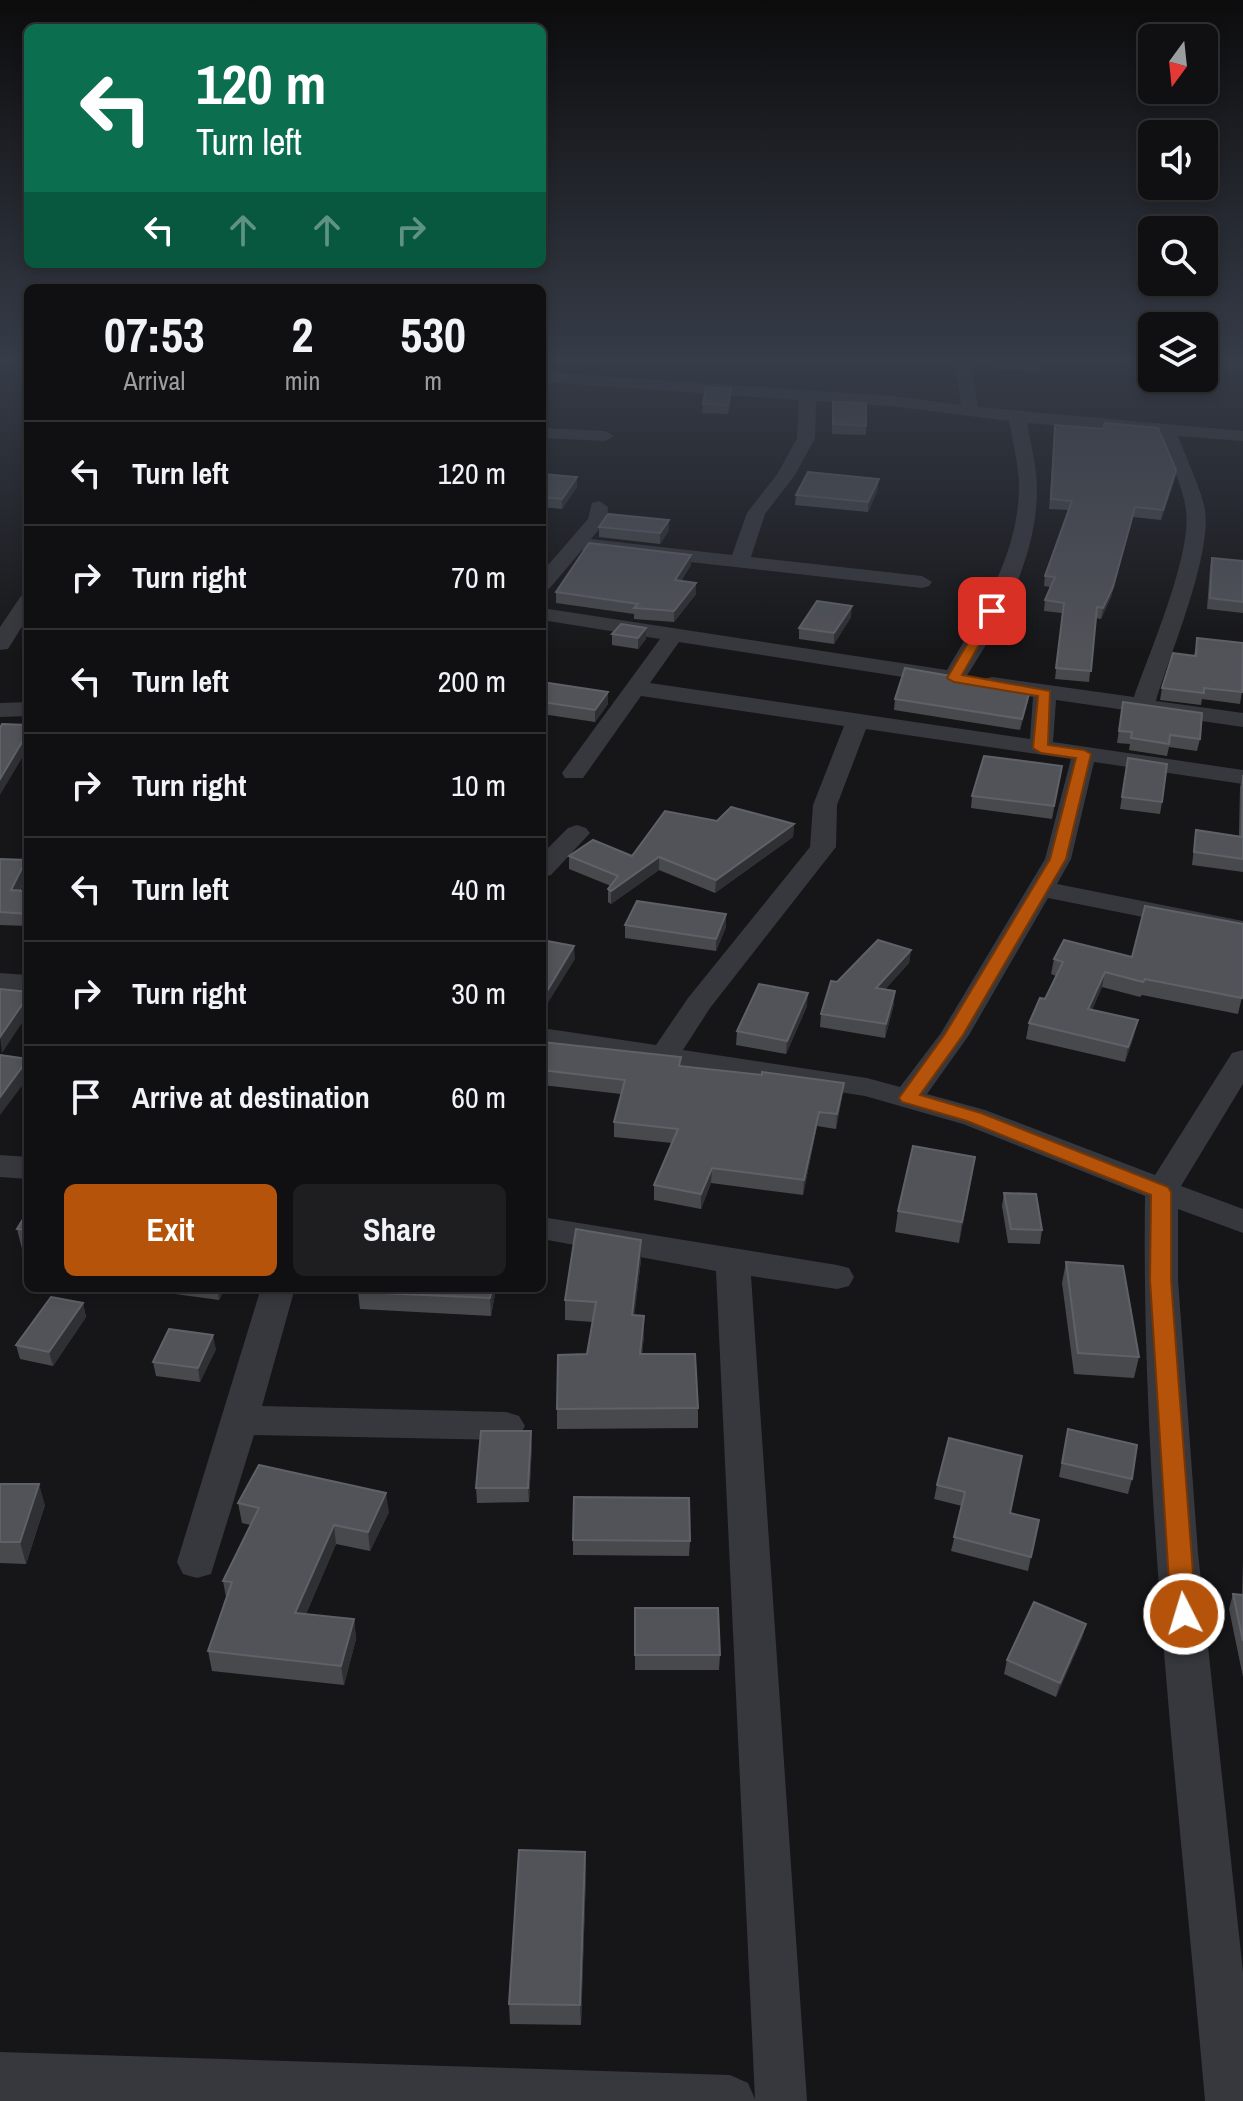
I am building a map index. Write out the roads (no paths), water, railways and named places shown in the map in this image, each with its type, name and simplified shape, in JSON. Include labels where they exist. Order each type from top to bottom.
[{"type":"street","points":[[740,561],[756,513],[795,459]]},
{"type":"street","points":[[954,678],[1005,589],[1023,539],[1028,489],[1023,459]]},
{"type":"street","points":[[1142,707],[1192,556],[1197,529],[1195,506],[1178,459]]},
{"type":"street","points":[[546,581],[597,520],[599,507]]},
{"type":"street","points":[[579,544],[922,582]]},
{"type":"street","points":[[1,640],[24,606]]},
{"type":"street","points":[[546,615],[1045,694],[1243,720]]},
{"type":"street","points":[[574,773],[674,634]]},
{"type":"street","points":[[635,688],[1243,777]]},
{"type":"street","points":[[1041,748],[1045,694]]},
{"type":"street","points":[[0,710],[24,709]]},
{"type":"street","points":[[664,1056],[698,1004],[823,847],[825,805],[858,720]]},
{"type":"street","points":[[908,1098],[954,1035],[1058,859],[1084,754]]},
{"type":"street","points":[[546,865],[577,833]]},
{"type":"street","points":[[1042,889],[1243,929]]},
{"type":"street","points":[[0,982],[24,984]]},
{"type":"street","points":[[546,1038],[867,1087],[974,1117],[1243,1222]]},
{"type":"street","points":[[1231,2101],[1178,1553],[1161,1280],[1161,1192],[1243,1059]]},
{"type":"street","points":[[546,1229],[837,1277]]},
{"type":"street","points":[[733,1262],[781,2101]]},
{"type":"street","points":[[197,1562],[277,1292]]},
{"type":"street","points":[[239,1420],[506,1426]]},
{"type":"street","points":[[0,2078],[730,2101]]}]
